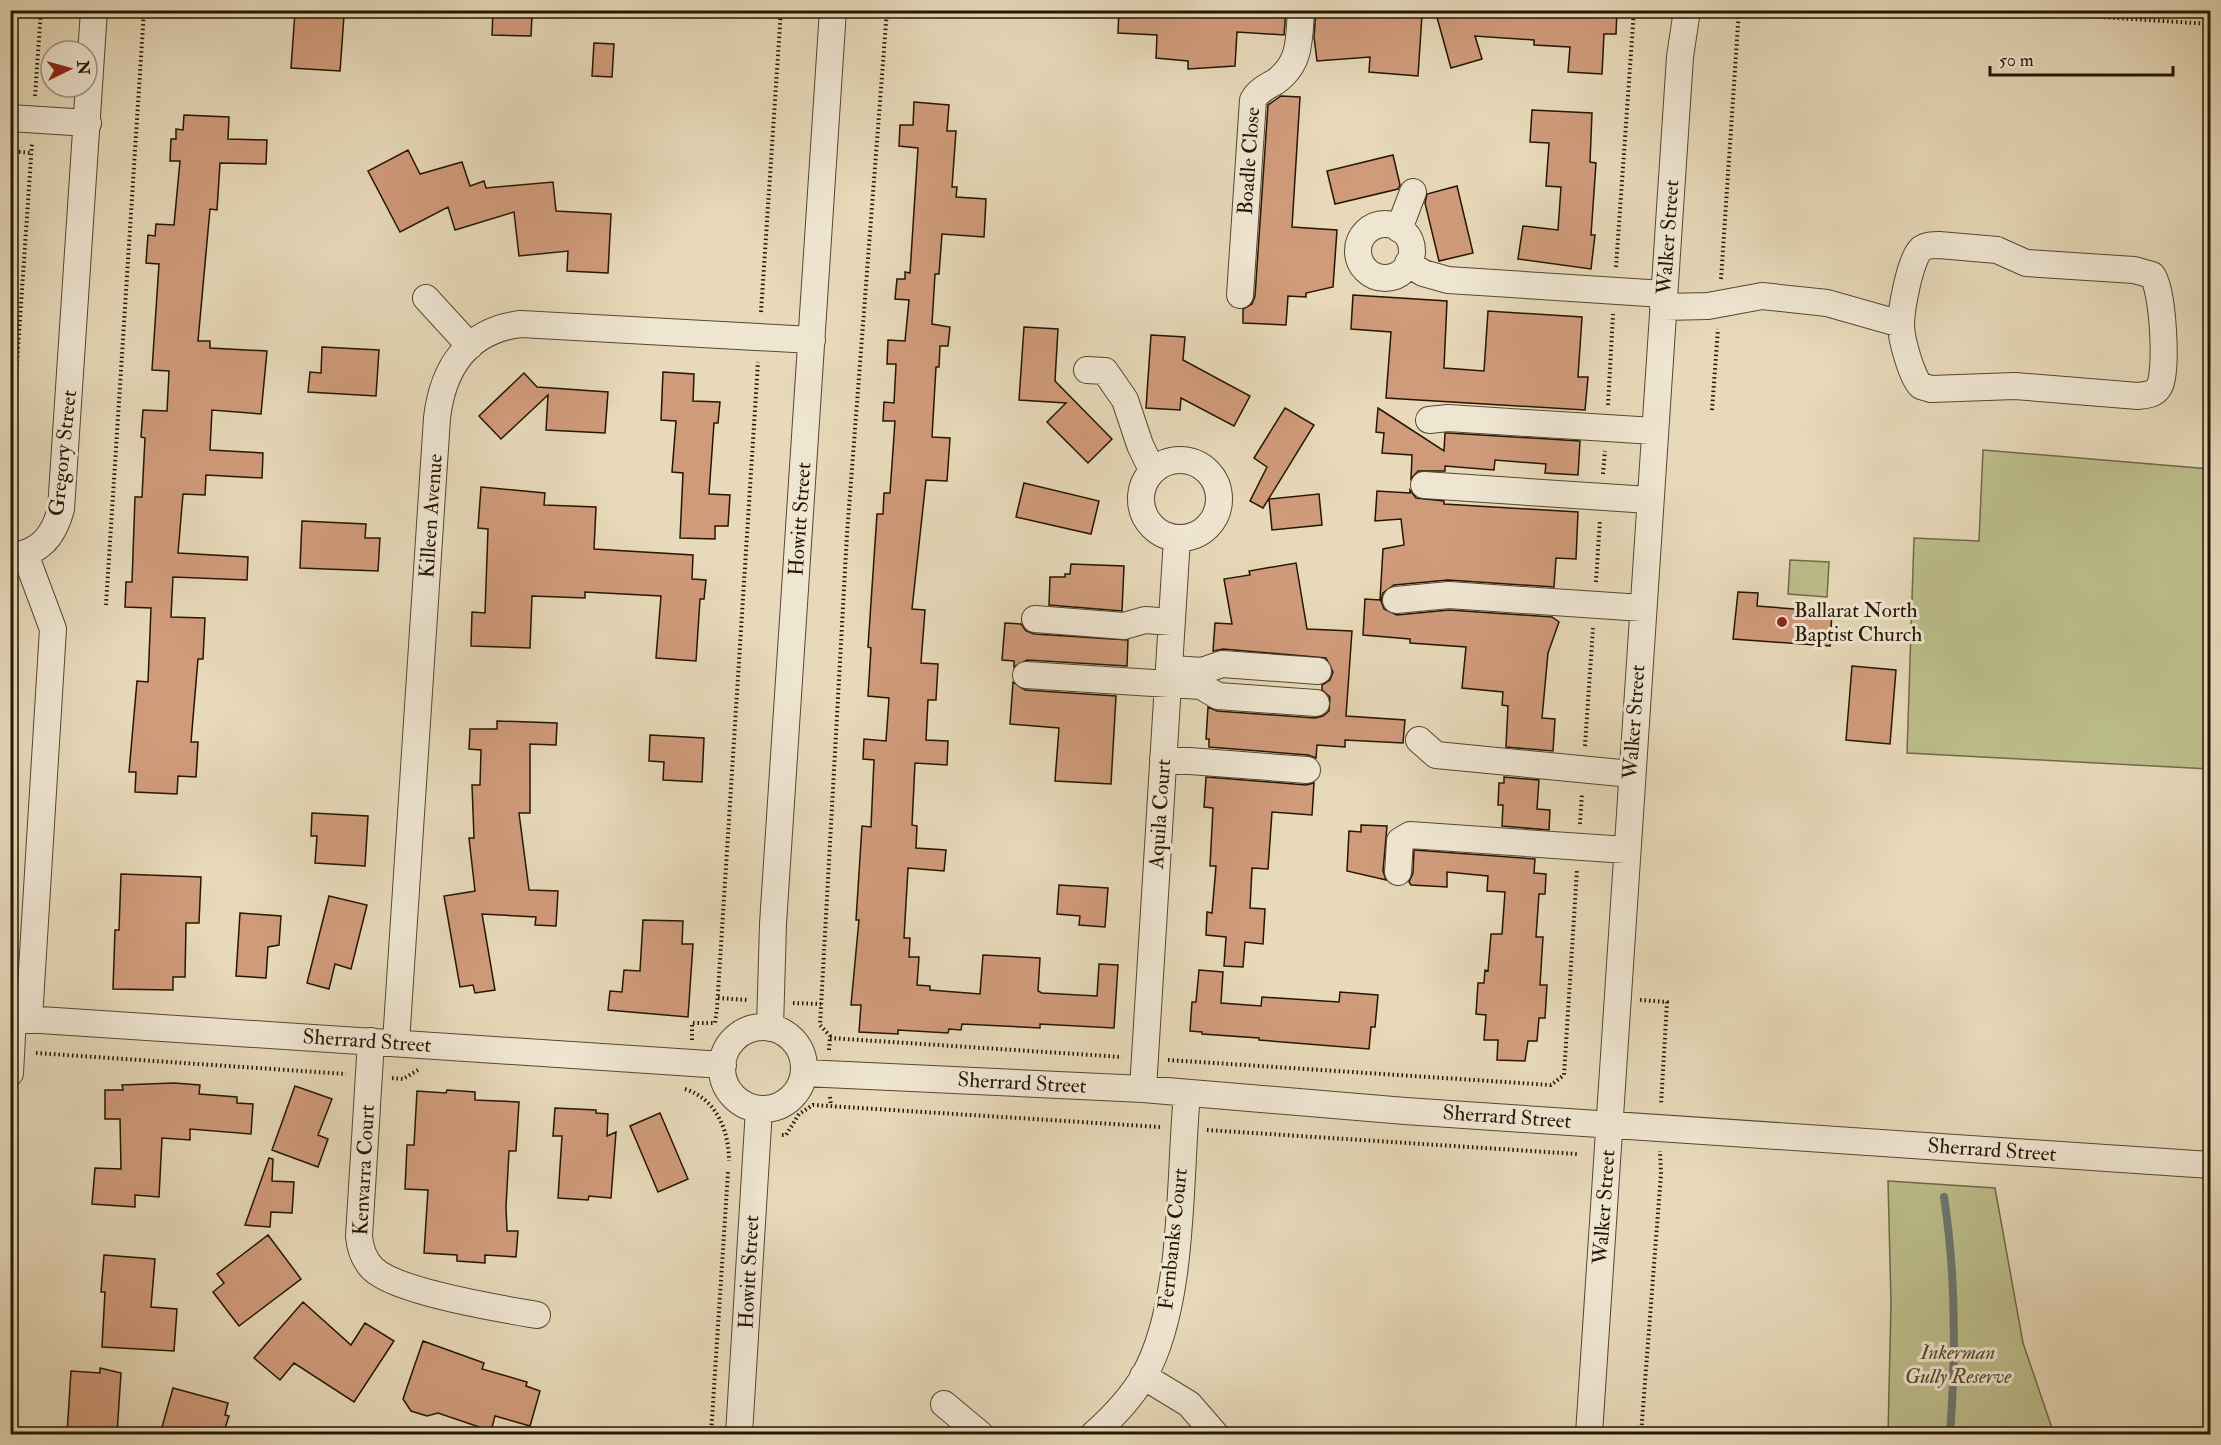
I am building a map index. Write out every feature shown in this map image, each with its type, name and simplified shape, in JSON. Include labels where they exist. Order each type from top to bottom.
[{"type":"street","name":"Gregory Street","points":[[11,1063],[53,629],[18,556],[46,542],[55,528],[61,509],[94,10]]},
{"type":"street","name":"Howitt Street","points":[[770,1028],[773,924],[833,10]]},
{"type":"street","name":"Boadle Close","points":[[1240,295],[1253,100],[1259,92],[1286,74],[1294,63],[1299,48],[1301,10]]},
{"type":"street","name":"Walker Street","points":[[1589,1434],[1649,500],[1680,57],[1687,10]]},
{"type":"street","points":[[22,118],[88,123]]},
{"type":"street","points":[[1399,229],[1413,192]]},
{"type":"street","points":[[1385,224],[1399,229],[1410,243],[1408,264],[1399,274],[1380,278],[1367,272],[1359,260],[1360,241],[1370,229],[1385,224]]},
{"type":"street","points":[[1927,246],[1997,250],[2030,263],[2142,271],[2152,275],[2158,286],[2162,339],[2161,384],[2151,394],[2138,396],[2015,386],[1927,388],[1915,380],[1901,324],[1914,258],[1927,246]]},
{"type":"street","points":[[1408,264],[1423,273],[1448,280],[1615,290],[1663,300],[1720,304],[1762,296],[1815,301],[1901,324]]},
{"type":"street","points":[[426,298],[470,346]]},
{"type":"street","name":"Killeen Avenue","points":[[384,1042],[437,418],[441,393],[450,371],[470,346],[493,330],[521,324],[812,340]]},
{"type":"street","points":[[1088,370],[1105,371],[1125,400],[1140,445],[1152,470]]},
{"type":"street","points":[[1429,420],[1448,418],[1654,431]]},
{"type":"street","points":[[1170,460],[1189,460],[1206,469],[1216,485],[1219,504],[1211,523],[1192,536],[1177,538],[1156,530],[1142,511],[1142,488],[1152,470],[1170,460]]},
{"type":"street","points":[[1424,485],[1649,500]]},
{"type":"street","name":"Aquila Court","points":[[1143,1089],[1177,538]]},
{"type":"street","points":[[1396,600],[1449,595],[1642,608]]},
{"type":"street","points":[[1035,619],[1124,626],[1145,620],[1172,622]]},
{"type":"street","points":[[1026,675],[1169,676],[1202,671],[1222,664],[1318,670]]},
{"type":"street","points":[[1169,676],[1201,686],[1218,696],[1316,703]]},
{"type":"street","points":[[1419,740],[1436,755],[1631,774]]},
{"type":"street","points":[[1164,759],[1307,771]]},
{"type":"street","points":[[1398,872],[1400,841],[1410,835],[1626,850]]},
{"type":"street","name":"Sherrard Street","points":[[17,1018],[723,1065]]},
{"type":"street","points":[[756,1028],[770,1028],[783,1032],[794,1041],[801,1053],[804,1073],[799,1087],[791,1098],[773,1108],[759,1109],[742,1103],[732,1094],[723,1078],[723,1065],[729,1046],[738,1036],[756,1028]]},
{"type":"street","name":"Kenvarra Court","points":[[384,1042],[359,1229],[360,1243],[366,1260],[378,1273],[394,1281],[483,1306],[537,1315]]},
{"type":"street","name":"Sherrard Street","points":[[804,1073],[1143,1089],[1187,1094],[2211,1165]]},
{"type":"street","name":"Fernbanks Court","points":[[1094,1434],[1114,1416],[1143,1376],[1157,1347],[1170,1296],[1187,1094]]},
{"type":"street","name":"Howitt Street","points":[[740,1434],[759,1109]]},
{"type":"street","points":[[1143,1376],[1189,1404],[1215,1434]]},
{"type":"street","points":[[944,1404],[980,1434]]},
{"type":"path","points":[[10,465],[32,153],[22,118],[41,10]]},
{"type":"path","points":[[106,605],[144,10]]},
{"type":"path","points":[[690,1091],[692,1023],[715,1023],[717,1008],[781,10]]},
{"type":"path","points":[[831,1106],[830,1038],[820,1025],[846,557],[887,10]]},
{"type":"path","points":[[830,1038],[1551,1085],[1564,1074],[1634,10]]},
{"type":"path","points":[[1713,410],[1739,10]]},
{"type":"path","points":[[1992,10],[2211,24]]},
{"type":"path","points":[[10,151],[32,153]]},
{"type":"path","points":[[1617,999],[1667,1002],[1660,1127],[1661,1174],[1641,1434]]},
{"type":"path","points":[[11,1063],[119,1056],[352,1074]]},
{"type":"path","points":[[726,1134],[786,1135],[794,1120],[809,1106],[831,1106],[1577,1155]]},
{"type":"path","points":[[711,1434],[729,1158],[726,1134],[714,1108]]},
{"type":"green space","points":[[1983,450],[2210,469],[2210,769],[1907,753],[1914,538],[1979,541]]},
{"type":"green space","points":[[1790,560],[1829,562],[1827,597],[1788,594]]},
{"type":"green space","name":"Inkerman Gully Reserve","points":[[1888,1181],[1995,1188],[2023,1343],[2054,1434],[1888,1434],[1891,1303]]},
{"type":"building","points":[[493,10],[523,10],[523,16],[532,16],[531,36],[492,35]]},
{"type":"building","points":[[1119,10],[1286,10],[1284,35],[1237,32],[1235,66],[1188,69],[1188,61],[1156,58],[1157,35],[1118,33]]},
{"type":"building","points":[[1316,10],[1422,15],[1418,76],[1369,72],[1370,57],[1317,61],[1314,37]]},
{"type":"building","points":[[1435,10],[1617,10],[1616,34],[1604,34],[1602,74],[1568,72],[1570,47],[1534,45],[1534,40],[1475,36],[1482,59],[1451,68]]},
{"type":"building","points":[[295,12],[344,16],[340,71],[291,68]]},
{"type":"building","points":[[594,43],[614,44],[612,77],[592,76]]},
{"type":"building","points":[[1281,96],[1300,97],[1292,227],[1337,230],[1333,287],[1306,293],[1306,297],[1288,296],[1286,325],[1243,323],[1243,309],[1252,304],[1255,296],[1268,105]]},
{"type":"building","points":[[914,102],[949,105],[947,131],[956,131],[952,187],[957,187],[956,197],[986,199],[984,237],[942,234],[939,274],[935,274],[932,324],[950,327],[948,346],[940,346],[939,367],[936,367],[932,437],[950,438],[947,481],[926,480],[912,609],[925,610],[921,663],[938,664],[936,700],[928,700],[926,740],[948,741],[947,765],[915,763],[912,825],[917,826],[916,848],[946,850],[944,871],[908,868],[904,938],[910,938],[909,957],[919,957],[917,985],[930,986],[930,990],[980,994],[983,955],[1040,958],[1038,991],[1097,996],[1099,964],[1118,965],[1114,1028],[1040,1024],[1040,1028],[962,1024],[961,1030],[949,1029],[948,1033],[898,1030],[898,1034],[859,1032],[861,1005],[851,1005],[859,920],[856,920],[862,826],[871,827],[874,760],[863,759],[864,739],[886,741],[889,698],[868,696],[871,648],[868,647],[877,514],[883,514],[884,493],[890,493],[895,421],[883,421],[884,402],[894,403],[896,364],[887,364],[888,340],[905,341],[909,300],[895,299],[897,279],[905,279],[905,272],[910,273],[918,148],[899,146],[900,125],[913,125]]},
{"type":"building","points":[[1532,110],[1592,113],[1590,162],[1596,163],[1591,235],[1595,235],[1591,269],[1518,259],[1523,226],[1558,230],[1561,187],[1546,186],[1549,143],[1530,142]]},
{"type":"building","points":[[184,115],[229,117],[228,139],[267,140],[266,164],[220,163],[217,210],[210,209],[198,341],[210,341],[210,348],[267,351],[261,414],[212,410],[210,450],[263,453],[262,478],[206,475],[205,495],[183,494],[178,553],[248,557],[247,580],[173,577],[171,617],[205,618],[203,659],[198,659],[191,742],[198,742],[196,777],[178,776],[177,794],[135,792],[136,772],[129,772],[137,681],[148,682],[151,608],[125,607],[126,582],[132,582],[135,497],[142,497],[145,438],[141,437],[143,410],[167,411],[169,371],[152,370],[159,264],[146,263],[148,235],[155,236],[156,224],[174,225],[180,161],[170,161],[171,139],[176,139],[176,129],[183,130]]},
{"type":"building","points":[[408,150],[420,174],[462,162],[470,186],[484,181],[486,188],[553,182],[556,211],[611,214],[608,273],[567,271],[568,251],[519,256],[514,212],[455,230],[448,207],[400,232],[368,171]]},
{"type":"building","points":[[1393,155],[1400,185],[1398,189],[1335,204],[1327,171]]},
{"type":"building","points":[[1457,186],[1473,253],[1439,261],[1425,203],[1427,194]]},
{"type":"building","points":[[1353,295],[1447,301],[1444,368],[1484,371],[1488,311],[1582,317],[1578,377],[1588,377],[1585,410],[1386,398],[1391,332],[1351,329]]},
{"type":"building","points":[[1024,327],[1058,329],[1055,381],[1112,439],[1088,463],[1047,422],[1066,403],[1019,400]]},
{"type":"building","points":[[1151,335],[1185,337],[1183,360],[1250,396],[1234,426],[1181,398],[1180,410],[1146,408]]},
{"type":"building","points":[[322,347],[379,350],[376,396],[308,392],[310,372],[321,373]]},
{"type":"building","points":[[663,372],[694,374],[693,401],[720,402],[718,423],[714,423],[709,494],[730,495],[728,526],[715,526],[715,539],[680,538],[683,473],[672,472],[676,421],[661,420]]},
{"type":"building","points":[[524,373],[537,387],[608,392],[605,433],[546,430],[548,395],[501,439],[479,416]]},
{"type":"building","points":[[1285,408],[1314,425],[1263,508],[1250,501],[1267,467],[1254,458]]},
{"type":"building","points":[[1378,408],[1444,451],[1445,433],[1580,441],[1578,475],[1545,473],[1546,464],[1495,460],[1494,470],[1445,466],[1445,471],[1418,471],[1411,479],[1412,455],[1382,453],[1384,433],[1376,432]]},
{"type":"building","points":[[1024,483],[1099,501],[1091,534],[1016,517]]},
{"type":"building","points":[[481,487],[545,493],[544,505],[596,507],[594,549],[693,555],[692,579],[706,580],[704,599],[700,599],[696,661],[656,658],[661,596],[585,592],[585,598],[532,596],[530,648],[471,646],[472,612],[485,613],[488,529],[478,528]]},
{"type":"building","points":[[1410,490],[1416,498],[1444,501],[1444,504],[1578,512],[1576,559],[1556,558],[1554,587],[1448,580],[1394,585],[1383,593],[1381,601],[1384,609],[1397,615],[1449,610],[1552,617],[1559,622],[1548,653],[1542,718],[1555,719],[1553,751],[1506,747],[1508,706],[1502,705],[1503,692],[1462,688],[1466,647],[1410,643],[1410,639],[1363,635],[1365,599],[1380,600],[1383,549],[1404,545],[1401,519],[1375,521],[1377,491],[1410,493]]},
{"type":"building","points":[[1319,494],[1322,525],[1272,530],[1269,499]]},
{"type":"building","points":[[302,521],[366,524],[365,538],[380,538],[378,571],[300,568]]},
{"type":"building","points":[[1296,563],[1307,629],[1352,631],[1346,716],[1405,720],[1403,743],[1345,740],[1345,747],[1317,745],[1316,758],[1308,755],[1209,747],[1209,739],[1206,739],[1208,707],[1217,711],[1315,718],[1329,711],[1330,697],[1322,690],[1322,685],[1330,680],[1333,672],[1326,658],[1223,649],[1213,651],[1215,623],[1232,624],[1224,579],[1250,575],[1249,571]]},
{"type":"building","points":[[1071,564],[1124,566],[1122,611],[1049,605],[1050,577],[1065,577],[1065,574],[1070,574]]},
{"type":"building","name":"Ballarat North Baptist Church","points":[[1738,592],[1758,593],[1757,606],[1832,612],[1830,646],[1733,639]]},
{"type":"building","points":[[1005,623],[1021,624],[1026,631],[1034,634],[1128,640],[1127,666],[1027,660],[1014,667],[1014,661],[1002,660]]},
{"type":"building","points":[[1852,666],[1896,670],[1890,744],[1846,740]]},
{"type":"building","points":[[1013,682],[1025,690],[1116,696],[1111,784],[1055,781],[1059,728],[1010,724]]},
{"type":"building","points":[[497,721],[557,723],[556,745],[530,744],[530,813],[519,813],[529,890],[558,891],[556,926],[535,925],[536,917],[482,914],[495,990],[475,993],[473,985],[460,987],[444,896],[475,891],[469,838],[474,838],[472,785],[480,785],[481,750],[469,749],[470,729],[497,729]]},
{"type":"building","points":[[650,735],[704,738],[702,782],[663,780],[664,762],[649,761]]},
{"type":"building","points":[[1206,777],[1306,785],[1314,783],[1312,815],[1272,812],[1268,869],[1252,868],[1250,908],[1265,909],[1263,944],[1245,942],[1243,967],[1224,966],[1226,937],[1206,935],[1207,912],[1212,913],[1216,866],[1210,866],[1213,808],[1204,807]]},
{"type":"building","points":[[1504,777],[1539,780],[1537,809],[1550,810],[1549,830],[1502,826],[1503,805],[1498,805],[1499,783],[1504,783]]},
{"type":"building","points":[[312,813],[368,816],[365,866],[315,863],[317,836],[311,836]]},
{"type":"building","points":[[1361,825],[1387,826],[1383,871],[1386,880],[1347,871],[1349,831],[1361,832]]},
{"type":"building","points":[[1414,850],[1535,859],[1534,873],[1546,874],[1545,894],[1539,894],[1536,937],[1543,937],[1540,985],[1547,985],[1545,1018],[1539,1018],[1537,1041],[1528,1041],[1525,1061],[1497,1060],[1498,1040],[1484,1040],[1486,1015],[1476,1014],[1478,983],[1484,983],[1485,970],[1488,971],[1491,934],[1502,934],[1505,892],[1487,891],[1488,876],[1447,872],[1447,887],[1411,885],[1409,882],[1413,873]]},
{"type":"building","points":[[121,874],[201,877],[199,923],[186,923],[185,977],[173,977],[173,990],[113,989],[115,930],[119,930]]},
{"type":"building","points":[[1059,885],[1108,888],[1105,927],[1079,925],[1080,916],[1057,914]]},
{"type":"building","points":[[329,896],[367,905],[351,969],[335,964],[329,989],[307,983]]},
{"type":"building","points":[[240,913],[281,916],[279,945],[268,947],[266,978],[236,976]]},
{"type":"building","points":[[643,920],[683,921],[682,944],[693,944],[688,1017],[608,1010],[610,991],[622,992],[624,970],[640,971]]},
{"type":"building","points":[[1199,970],[1223,972],[1221,1003],[1261,1006],[1262,997],[1339,1002],[1340,992],[1378,995],[1375,1027],[1371,1027],[1369,1049],[1259,1040],[1259,1038],[1190,1031],[1192,1002],[1196,1002]]},
{"type":"building","points":[[174,1083],[200,1085],[199,1094],[237,1097],[237,1103],[253,1104],[251,1134],[190,1129],[190,1140],[162,1138],[159,1197],[135,1195],[135,1207],[92,1204],[95,1168],[121,1169],[120,1119],[105,1119],[105,1090],[123,1090],[122,1085]]},
{"type":"building","points":[[295,1086],[332,1099],[318,1135],[328,1139],[318,1167],[272,1150]]},
{"type":"building","points":[[447,1090],[475,1092],[475,1100],[519,1102],[516,1151],[509,1151],[506,1207],[507,1231],[518,1231],[516,1257],[485,1255],[485,1263],[457,1261],[457,1255],[424,1253],[428,1190],[405,1189],[407,1145],[414,1145],[417,1091],[446,1093]]},
{"type":"building","points":[[555,1108],[596,1110],[596,1113],[608,1114],[607,1136],[616,1132],[611,1198],[589,1196],[588,1200],[558,1198],[562,1136],[553,1136]]},
{"type":"building","points":[[660,1113],[688,1179],[658,1192],[630,1126]]},
{"type":"building","points":[[269,1158],[273,1159],[272,1181],[294,1182],[292,1213],[271,1212],[270,1227],[245,1225]]},
{"type":"building","points":[[268,1235],[301,1279],[239,1326],[213,1292],[224,1283],[217,1274]]},
{"type":"building","points":[[104,1255],[155,1259],[151,1307],[177,1309],[174,1351],[102,1347],[105,1292],[101,1292]]},
{"type":"building","points":[[303,1302],[351,1345],[365,1323],[394,1341],[354,1402],[294,1363],[280,1380],[254,1358]]},
{"type":"building","points":[[423,1341],[484,1363],[482,1369],[527,1382],[526,1386],[540,1391],[530,1426],[495,1416],[491,1431],[438,1413],[427,1416],[411,1411],[403,1399]]},
{"type":"building","points":[[100,1368],[121,1373],[117,1434],[67,1434],[71,1371],[100,1373]]},
{"type":"building","points":[[173,1388],[228,1403],[225,1415],[229,1416],[223,1434],[160,1434]]},
{"type":"waterway","points":[[1944,1197],[1951,1256],[1954,1315],[1950,1434]]},
{"type":"place","name":"Ballarat North Baptist Church","points":[[1782,622]]}]
